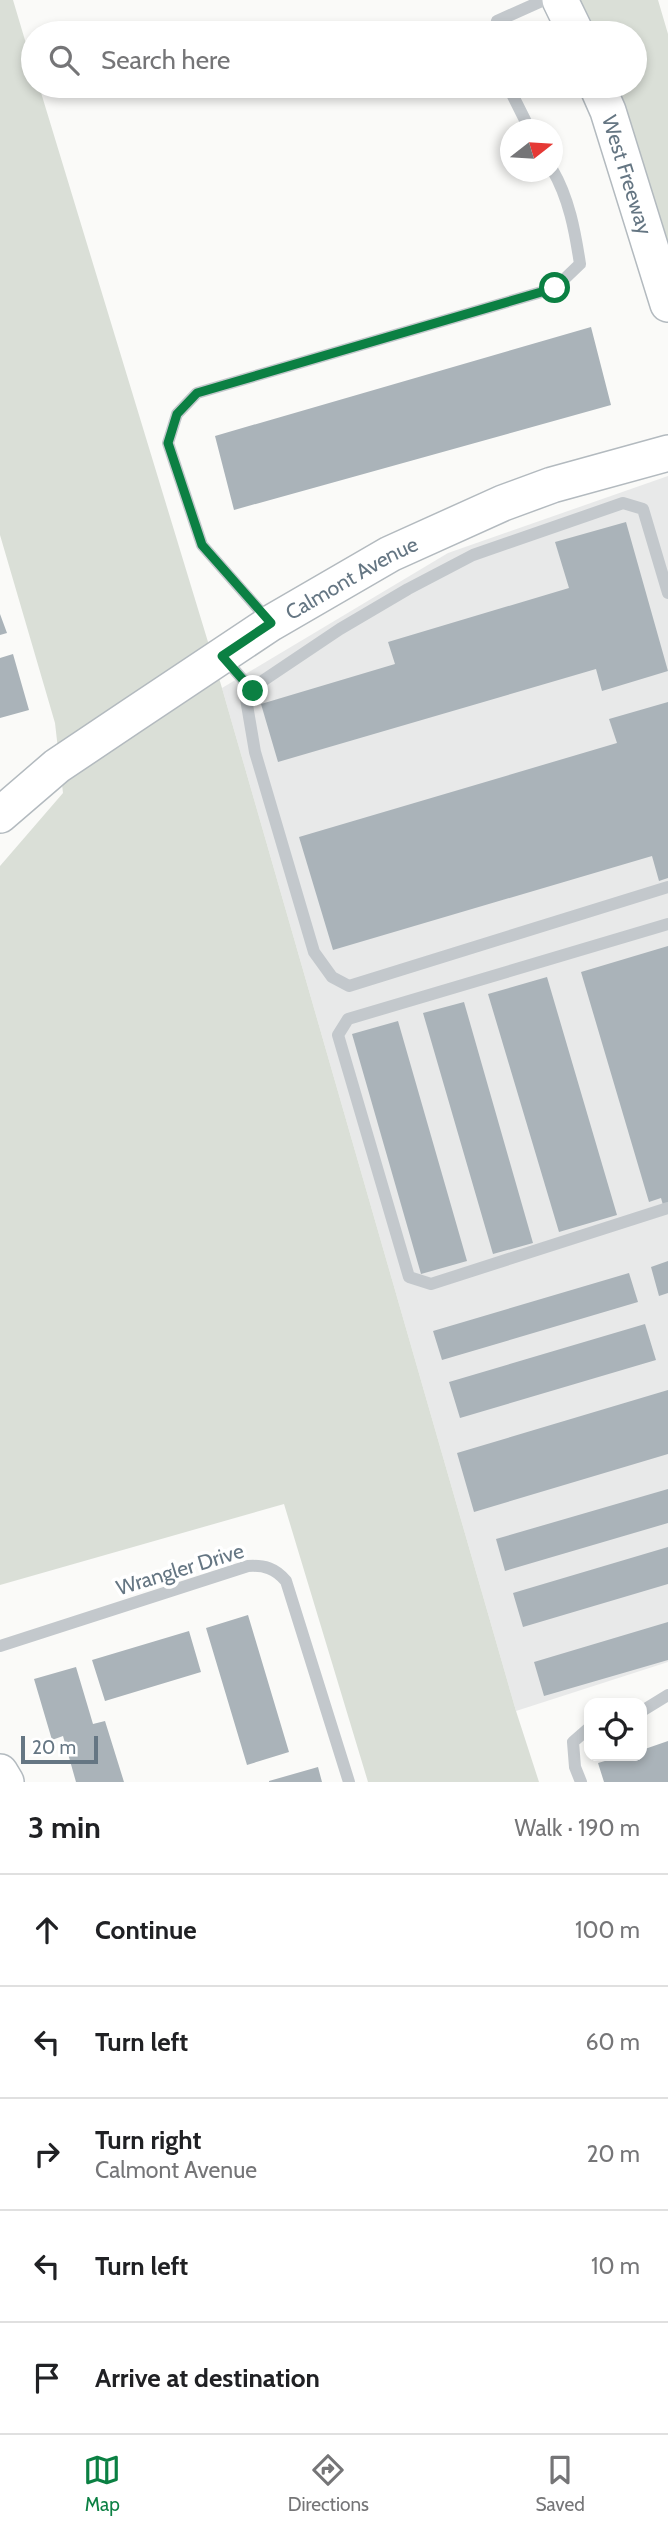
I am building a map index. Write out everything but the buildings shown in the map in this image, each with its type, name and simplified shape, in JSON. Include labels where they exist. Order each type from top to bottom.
[{"type":"street","points":[[560,0],[570,21]]},
{"type":"street","name":"West Freeway","points":[[602,98],[668,304]]},
{"type":"street","name":"Calmont Avenue","points":[[0,815],[57,766],[271,623],[390,554],[503,503],[552,485],[668,453]]},
{"type":"street","points":[[0,1772],[6,1782]]},
{"type":"lane","points":[[497,21],[544,0]]},
{"type":"lane","points":[[514,98],[524,119]]},
{"type":"lane","points":[[271,623],[202,545],[168,443],[177,414],[197,393],[555,288],[580,264],[575,226],[560,182]]},
{"type":"lane","points":[[668,593],[643,509],[623,503],[473,555],[340,629],[261,682],[246,699],[256,752],[314,952],[332,977],[349,986],[668,887]]},
{"type":"lane","points":[[222,656],[253,691]]},
{"type":"lane","points":[[668,924],[348,1019],[338,1035],[409,1277],[431,1284],[668,1208]]},
{"type":"lane","name":"Wrangler Drive","points":[[0,1646],[247,1566],[262,1565],[279,1572],[286,1581],[349,1782]]},
{"type":"lane","points":[[647,1708],[668,1695]]},
{"type":"lane","points":[[581,1782],[575,1767],[573,1742],[584,1732]]},
{"type":"shaded area","points":[[0,0],[13,0],[21,27],[21,98],[43,98],[222,688],[516,1711],[539,1782],[368,1782],[284,1504],[0,1585],[0,866],[63,793],[55,723],[0,535]]},
{"type":"shaded area","points":[[578,0],[658,0],[668,34],[668,252],[620,98],[647,98],[647,21],[588,21]]},
{"type":"shaded area","points":[[668,476],[668,1662],[516,1711],[222,688],[448,553]]},
{"type":"route","points":[[253,691],[222,656],[271,623],[202,545],[168,443],[177,414],[197,393],[555,288]]}]
